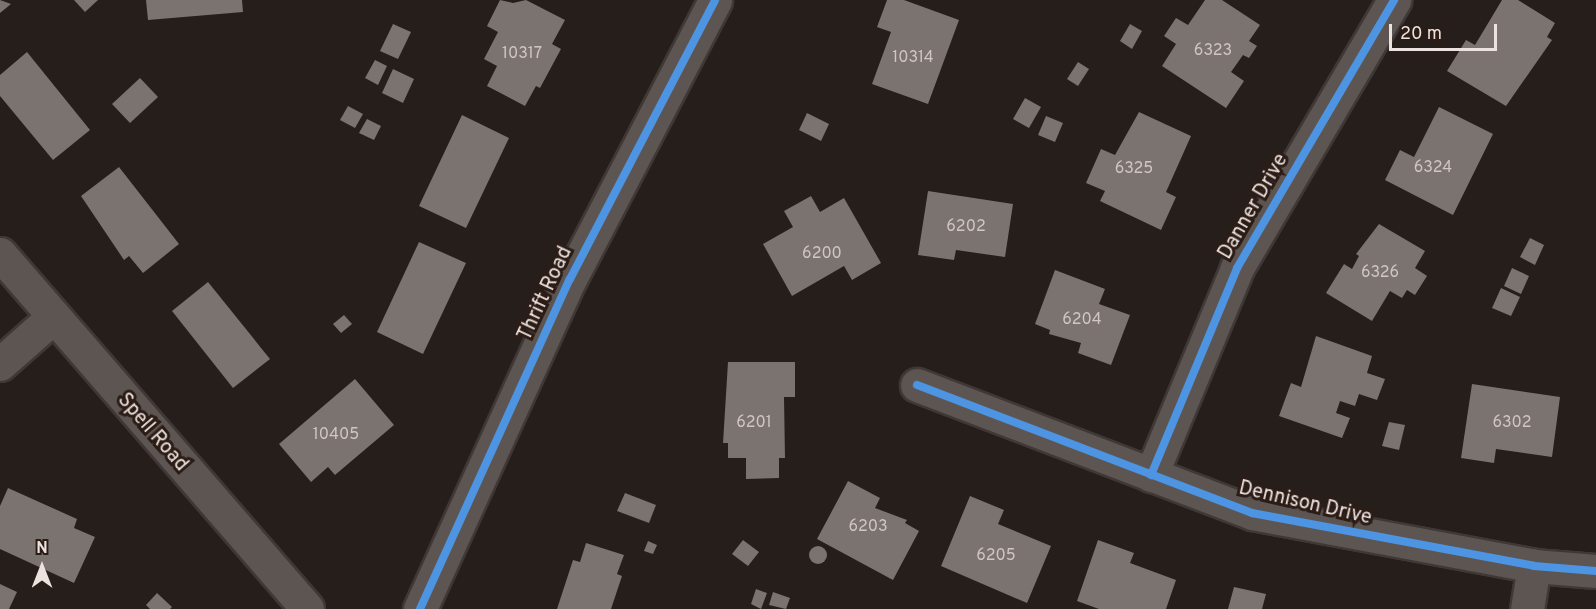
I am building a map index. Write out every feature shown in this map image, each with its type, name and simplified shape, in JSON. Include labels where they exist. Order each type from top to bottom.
[{"type":"street","name":"Thrift Road","points":[[420,609],[570,279],[715,0]]},
{"type":"street","name":"Danner Drive","points":[[1151,475],[1237,268],[1394,0]]},
{"type":"street","name":"Spell Road","points":[[0,254],[52,318],[307,609]]},
{"type":"street","points":[[0,364],[52,318]]},
{"type":"street","name":"Dennison Drive","points":[[918,385],[1252,513],[1534,566],[1596,570]]},
{"type":"street","points":[[1527,609],[1534,566]]},
{"type":"building","points":[[0,0],[11,4],[0,13]]},
{"type":"building","points":[[74,0],[98,0],[85,12]]},
{"type":"building","points":[[146,0],[242,0],[243,12],[148,20]]},
{"type":"building","points":[[500,0],[513,3],[526,0],[565,20],[552,44],[561,49],[540,88],[536,86],[525,106],[487,86],[497,66],[484,59],[498,32],[487,26]]},
{"type":"building","points":[[887,0],[904,0],[959,20],[928,104],[872,84],[891,32],[877,27]]},
{"type":"building","points":[[1205,0],[1222,0],[1260,25],[1249,41],[1257,46],[1249,58],[1243,55],[1231,72],[1244,81],[1226,108],[1162,66],[1176,44],[1164,36],[1176,18],[1188,25]]},
{"type":"building","points":[[1502,0],[1518,0],[1555,23],[1547,37],[1552,40],[1506,106],[1447,71],[1466,40],[1475,45]]},
{"type":"building","points":[[393,24],[411,32],[398,59],[380,51]]},
{"type":"building","points":[[1130,24],[1142,31],[1132,49],[1120,41]]},
{"type":"building","points":[[27,52],[90,130],[53,160],[0,96],[0,75]]},
{"type":"building","points":[[375,60],[387,66],[378,85],[365,78]]},
{"type":"building","points":[[1078,62],[1089,69],[1078,86],[1067,79]]},
{"type":"building","points":[[393,69],[414,79],[403,103],[382,93]]},
{"type":"building","points":[[140,78],[158,97],[130,123],[112,104]]},
{"type":"building","points":[[1025,98],[1041,107],[1029,128],[1013,119]]},
{"type":"building","points":[[348,106],[363,114],[355,128],[340,120]]},
{"type":"building","points":[[1439,107],[1493,134],[1453,215],[1385,180],[1400,150],[1414,157]]},
{"type":"building","points":[[1139,112],[1191,136],[1166,192],[1176,197],[1161,230],[1100,201],[1105,191],[1086,183],[1101,149],[1115,155]]},
{"type":"building","points":[[807,113],[829,124],[821,141],[799,130]]},
{"type":"building","points":[[462,115],[509,138],[466,228],[419,206]]},
{"type":"building","points":[[1046,116],[1063,123],[1055,142],[1038,135]]},
{"type":"building","points":[[367,119],[381,126],[374,140],[359,133]]},
{"type":"building","points":[[119,167],[179,244],[143,273],[129,256],[124,260],[81,196]]},
{"type":"building","points":[[928,191],[1013,204],[1005,257],[956,250],[954,260],[918,255]]},
{"type":"building","points":[[811,196],[820,212],[844,198],[881,263],[852,280],[844,266],[792,296],[763,244],[793,227],[784,211]]},
{"type":"building","points":[[1379,224],[1425,251],[1415,268],[1427,276],[1415,295],[1407,290],[1402,298],[1390,291],[1372,321],[1326,293],[1344,264],[1352,269],[1359,256],[1356,254]]},
{"type":"building","points":[[1530,238],[1544,245],[1535,265],[1520,257]]},
{"type":"building","points":[[419,242],[466,263],[423,354],[377,332]]},
{"type":"building","points":[[1512,268],[1529,276],[1521,294],[1504,286]]},
{"type":"building","points":[[1055,270],[1105,289],[1099,304],[1130,315],[1111,365],[1078,353],[1081,343],[1049,334],[1050,330],[1035,324]]},
{"type":"building","points":[[208,282],[270,359],[233,388],[172,311]]},
{"type":"building","points":[[1501,288],[1520,297],[1511,316],[1492,308]]},
{"type":"building","points":[[344,315],[352,324],[341,333],[333,324]]},
{"type":"building","points":[[1316,336],[1372,356],[1367,373],[1385,379],[1377,400],[1359,394],[1355,406],[1340,401],[1336,413],[1350,418],[1342,438],[1279,416],[1291,383],[1301,387]]},
{"type":"building","points":[[728,362],[795,362],[795,397],[784,397],[785,458],[779,458],[779,478],[746,479],[746,458],[728,458],[728,443],[723,443]]},
{"type":"building","points":[[355,379],[394,425],[335,475],[328,467],[311,482],[279,444]]},
{"type":"building","points":[[1472,384],[1560,397],[1552,457],[1496,449],[1494,463],[1461,458]]},
{"type":"building","points":[[1389,422],[1405,425],[1399,450],[1382,446]]},
{"type":"building","points":[[848,481],[880,498],[875,508],[907,520],[905,523],[919,531],[893,580],[817,539]]},
{"type":"building","points":[[8,488],[77,519],[74,528],[95,537],[74,583],[0,549],[0,506]]},
{"type":"building","points":[[625,493],[656,505],[649,523],[617,511]]},
{"type":"building","points":[[970,496],[1004,510],[998,524],[1051,546],[1027,603],[941,566]]},
{"type":"building","points":[[743,540],[759,552],[748,566],[732,554]]},
{"type":"building","points":[[1098,540],[1134,553],[1130,563],[1176,580],[1166,609],[1099,609],[1077,601]]},
{"type":"building","points":[[648,541],[657,545],[653,554],[644,551]]},
{"type":"building","points":[[586,543],[624,555],[617,574],[622,576],[611,609],[557,609],[573,560],[580,562]]},
{"type":"building","points":[[814,546],[822,546],[827,551],[825,562],[814,564],[809,559],[809,551]]},
{"type":"building","points":[[0,584],[17,592],[9,609],[0,609]]},
{"type":"building","points":[[1234,587],[1266,594],[1262,609],[1228,609]]},
{"type":"building","points":[[756,589],[767,593],[761,609],[751,604]]},
{"type":"building","points":[[773,592],[790,598],[786,609],[769,605]]},
{"type":"building","points":[[157,593],[172,607],[170,609],[150,609],[146,605]]},
{"type":"cycle path","points":[[420,609],[570,279],[715,0]]},
{"type":"cycle path","points":[[1151,475],[1237,268],[1394,0]]},
{"type":"cycle path","points":[[917,385],[1252,513],[1534,566],[1596,571]]}]
